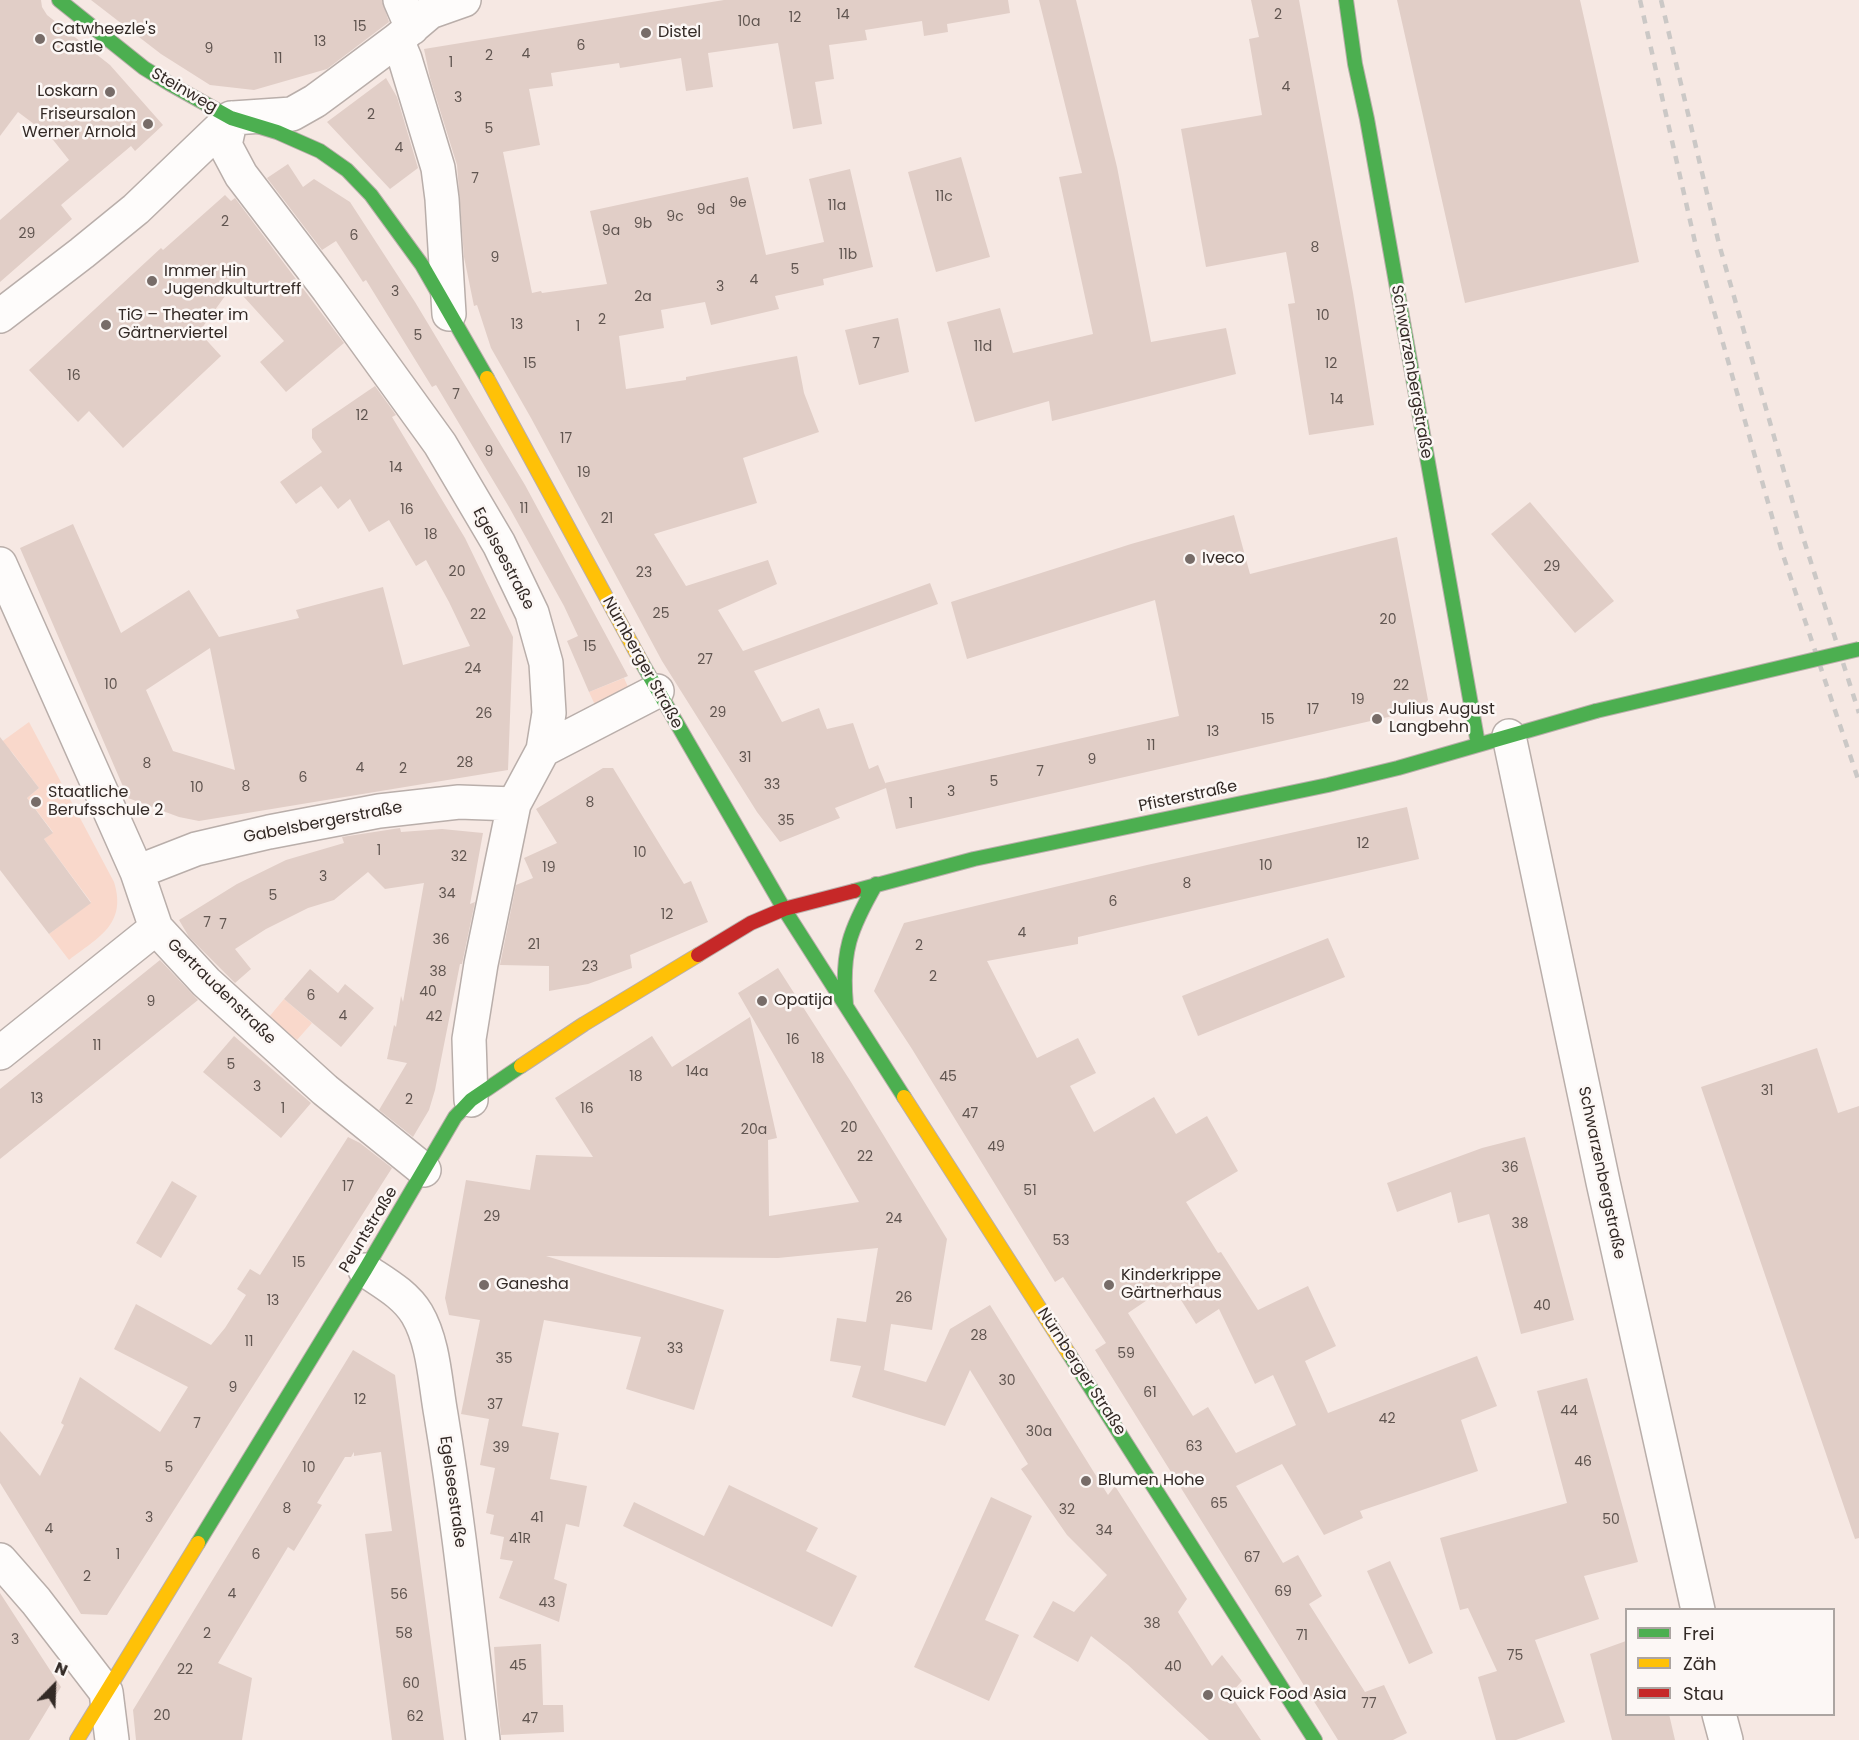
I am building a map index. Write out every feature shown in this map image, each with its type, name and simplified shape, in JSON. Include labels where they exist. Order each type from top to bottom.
[{"type":"street","name":"Steinweg","points":[[58,0],[144,68],[231,118],[292,114],[315,102],[403,23],[464,0]]},
{"type":"street","name":"Schwarzenbergstraße","points":[[1346,0],[1407,352],[1493,740],[1602,1182],[1698,1608]]},
{"type":"street","name":"Nürnberger Straße","points":[[403,23],[405,59],[438,168],[449,314]]},
{"type":"street","name":"Nürnberger Straße","points":[[231,118],[277,132],[320,151],[347,170],[371,195],[422,265],[515,427],[657,691],[784,909],[1316,1740]]},
{"type":"street","points":[[0,316],[82,254],[136,208],[231,118]]},
{"type":"street","name":"Egelseestraße","points":[[231,118],[225,146],[242,175],[404,392],[440,444],[499,544],[532,613],[546,663],[549,714],[543,750],[513,804],[481,964],[469,1039],[471,1100]]},
{"type":"street","name":"Gertraudenstraße","points":[[0,564],[137,872],[156,928],[206,982],[325,1090],[424,1170]]},
{"type":"street","name":"Pfisterstraße","points":[[784,909],[974,859],[1328,785],[1398,768],[1596,711],[1859,649]]},
{"type":"street","points":[[543,750],[657,691]]},
{"type":"street","name":"Gabelsbergerstraße","points":[[137,872],[196,849],[379,810],[459,802],[513,804]]},
{"type":"street","name":"Nürnberger Straße","points":[[846,1005],[844,983],[846,955],[855,922],[876,884]]},
{"type":"street","name":"Peuntstraße","points":[[77,1740],[365,1270],[455,1117],[471,1100],[594,1018],[751,923],[784,909]]},
{"type":"street","points":[[0,1053],[156,928]]},
{"type":"street","name":"Egelseestraße","points":[[365,1270],[404,1296],[424,1329],[452,1482],[483,1740]]},
{"type":"street","points":[[0,1560],[36,1601],[105,1692],[112,1740]]},
{"type":"street","points":[[1720,1716],[1726,1740]]},
{"type":"shaded area","points":[[624,678],[629,689],[595,705],[589,692]]},
{"type":"shaded area","points":[[29,722],[114,882],[117,896],[117,909],[108,928],[69,960],[49,934],[91,902],[44,839],[53,832],[27,798],[39,788],[12,752],[0,743]]},
{"type":"shaded area","points":[[284,999],[312,1023],[297,1040],[269,1017]]},
{"type":"building","points":[[0,0],[41,0],[47,15],[110,65],[163,125],[135,151],[131,146],[61,205],[72,219],[0,282],[0,220],[69,160],[50,136],[18,112],[0,136]]},
{"type":"building","points":[[91,0],[382,0],[389,22],[327,69],[254,90],[210,85],[161,54]]},
{"type":"building","points":[[724,0],[1008,0],[1010,13],[947,24],[948,32],[924,36],[922,21],[865,30],[867,40],[829,45],[834,79],[815,82],[822,124],[793,129],[778,43],[708,53],[713,87],[686,91],[681,58],[620,68],[619,63],[551,73],[553,86],[529,89],[540,145],[503,152],[532,293],[607,284],[590,211],[748,177],[766,255],[824,242],[809,179],[850,169],[873,267],[823,279],[824,285],[775,296],[779,309],[711,325],[705,302],[661,310],[664,328],[619,336],[626,389],[686,380],[686,377],[797,356],[804,393],[819,432],[743,458],[757,503],[654,534],[686,586],[768,560],[777,584],[718,610],[743,651],[930,583],[938,604],[754,671],[782,722],[819,708],[827,729],[853,723],[869,769],[878,765],[885,783],[1179,716],[1155,600],[967,659],[951,602],[1131,544],[1234,515],[1250,574],[1397,537],[1428,700],[1419,710],[896,829],[886,788],[835,808],[840,818],[780,842],[757,812],[662,661],[491,348],[477,305],[474,306],[464,257],[457,165],[430,78],[424,49]]},
{"type":"building","points":[[1039,0],[1076,0],[1117,167],[1151,342],[1226,328],[1236,374],[1052,421],[1049,401],[975,422],[947,322],[1000,308],[1013,353],[1093,334],[1059,177],[1082,173]]},
{"type":"building","points":[[1251,0],[1299,0],[1353,293],[1374,425],[1309,435],[1288,304],[1295,303],[1286,252],[1206,267],[1181,129],[1262,115],[1249,39],[1259,37]]},
{"type":"building","points":[[1397,0],[1580,0],[1639,262],[1465,303]]},
{"type":"building","points":[[386,78],[397,97],[418,168],[390,189],[327,122]]},
{"type":"building","points":[[961,157],[990,257],[936,272],[908,172]]},
{"type":"building","points":[[288,164],[303,187],[314,179],[350,202],[415,302],[525,485],[628,676],[589,692],[567,641],[578,636],[564,606],[509,507],[436,385],[432,387],[366,280],[363,282],[336,241],[322,250],[267,178]]},
{"type":"building","points":[[225,195],[231,201],[235,198],[344,343],[286,392],[260,362],[284,341],[233,285],[199,332],[221,356],[123,448],[89,411],[78,422],[29,370],[161,248],[163,250]]},
{"type":"building","points":[[898,318],[909,372],[859,385],[845,330]]},
{"type":"building","points":[[375,386],[396,415],[392,417],[465,538],[513,637],[508,770],[199,821],[179,817],[128,798],[20,548],[73,524],[121,633],[189,590],[219,637],[299,618],[296,610],[383,587],[403,665],[470,646],[426,560],[416,566],[389,520],[369,532],[350,499],[338,509],[321,486],[296,504],[280,482],[322,452],[312,438],[312,429]],"holes":[[[210,648],[235,770],[173,751],[146,690]]]},
{"type":"building","points":[[1530,502],[1614,601],[1575,633],[1491,534]]},
{"type":"building","points":[[0,737],[39,788],[27,798],[53,833],[44,839],[91,903],[49,934],[0,870]]},
{"type":"building","points":[[603,768],[613,768],[684,884],[691,881],[708,922],[630,955],[632,968],[588,984],[549,991],[549,966],[500,965],[516,885],[533,878],[524,858],[557,843],[536,809]]},
{"type":"building","points":[[1407,807],[1419,859],[1078,937],[1078,944],[987,961],[1037,1058],[1078,1038],[1096,1073],[1070,1086],[1094,1132],[1154,1097],[1176,1134],[1207,1116],[1238,1171],[1186,1202],[1258,1310],[1308,1286],[1336,1346],[1305,1361],[1328,1413],[1477,1356],[1497,1406],[1461,1420],[1478,1471],[1360,1511],[1363,1518],[1324,1535],[1282,1464],[1236,1486],[1283,1563],[1298,1555],[1322,1596],[1309,1604],[1365,1692],[1384,1685],[1407,1733],[1393,1740],[1338,1740],[1095,1350],[1106,1343],[1063,1277],[1055,1282],[874,991],[904,923],[1147,865]],"holes":[[[1171,1284],[1196,1324],[1219,1309],[1255,1384],[1273,1375],[1296,1425],[1236,1453],[1208,1407],[1193,1416],[1128,1313]]]},
{"type":"building","points":[[400,828],[401,832],[442,829],[483,833],[470,904],[475,902],[435,1090],[429,1110],[413,1137],[379,1110],[407,1063],[387,1059],[394,1025],[396,1027],[401,996],[403,1002],[424,883],[385,889],[368,872],[334,900],[308,908],[266,929],[235,949],[251,969],[235,983],[189,937],[179,920],[237,884],[286,860],[344,843],[342,837]]},
{"type":"building","points":[[1328,938],[1345,977],[1198,1036],[1182,996]]},
{"type":"building","points":[[160,960],[198,1000],[0,1159],[0,1089]]},
{"type":"building","points":[[778,968],[947,1239],[932,1330],[891,1324],[884,1370],[926,1382],[950,1329],[990,1305],[1108,1495],[1115,1486],[1187,1599],[1178,1612],[1212,1666],[1222,1655],[1242,1681],[1230,1694],[1261,1740],[1209,1740],[1128,1665],[1091,1636],[1078,1662],[1033,1637],[1053,1601],[1074,1612],[1107,1575],[1067,1535],[1021,1469],[1028,1464],[970,1370],[945,1426],[852,1397],[861,1366],[830,1361],[837,1318],[866,1322],[878,1248],[778,1258],[546,1256],[724,1310],[694,1410],[626,1389],[641,1337],[544,1320],[522,1426],[559,1433],[550,1479],[587,1486],[579,1527],[566,1524],[554,1579],[567,1584],[559,1622],[499,1598],[513,1561],[500,1559],[504,1537],[490,1534],[494,1515],[486,1513],[495,1468],[480,1465],[489,1419],[461,1414],[480,1320],[449,1315],[445,1298],[466,1180],[530,1190],[536,1155],[593,1157],[555,1098],[652,1036],[672,1067],[750,1017],[777,1138],[768,1140],[769,1216],[859,1202],[738,993]]},
{"type":"building","points":[[310,969],[338,993],[345,984],[374,1008],[341,1047],[284,999]]},
{"type":"building","points":[[234,1036],[311,1103],[281,1138],[203,1072]]},
{"type":"building","points":[[1817,1048],[1838,1113],[1859,1106],[1859,1538],[1855,1539],[1701,1087]]},
{"type":"building","points":[[348,1137],[360,1143],[392,1168],[107,1615],[81,1614],[0,1483],[0,1431],[40,1476],[64,1425],[61,1423],[80,1377],[160,1432],[188,1387],[114,1349],[136,1304],[211,1345],[246,1295],[237,1289],[250,1269],[260,1275]]},
{"type":"building","points":[[1525,1137],[1574,1320],[1521,1334],[1489,1214],[1458,1223],[1451,1192],[1397,1212],[1387,1183],[1482,1148]]},
{"type":"building","points":[[172,1181],[197,1196],[161,1258],[136,1243]]},
{"type":"building","points":[[353,1350],[395,1375],[444,1740],[392,1740],[365,1534],[392,1531],[381,1452],[354,1456],[354,1452],[351,1457],[345,1457],[317,1503],[322,1505],[294,1551],[288,1547],[218,1663],[252,1678],[242,1740],[136,1740],[133,1710]]},
{"type":"building","points":[[1587,1378],[1638,1562],[1584,1576],[1599,1619],[1535,1640],[1565,1722],[1516,1740],[1496,1740],[1478,1677],[1497,1671],[1468,1608],[1460,1610],[1440,1538],[1567,1503],[1537,1391]]},
{"type":"building","points":[[729,1485],[818,1528],[806,1551],[857,1576],[832,1627],[623,1526],[634,1502],[704,1536]]},
{"type":"building","points":[[991,1497],[1032,1516],[985,1620],[1019,1635],[989,1701],[914,1667]]},
{"type":"building","points":[[1390,1561],[1433,1653],[1409,1664],[1367,1571]]},
{"type":"building","points":[[0,1593],[61,1687],[29,1740],[0,1740]]},
{"type":"building","points":[[1625,1641],[1625,1716],[1669,1716],[1675,1740],[1612,1740],[1590,1654]]},
{"type":"building","points":[[541,1644],[543,1705],[563,1705],[564,1732],[501,1735],[494,1647]]},
{"type":"railway","points":[[1640,0],[1697,251],[1782,552],[1859,782]]},
{"type":"railway","points":[[1661,0],[1719,244],[1801,531],[1859,713]]},
{"type":"traffic: fast","points":[[59,0],[144,68],[170,84],[231,118],[277,132],[320,151],[347,170],[371,195],[422,265],[487,378]]},
{"type":"traffic: fast","points":[[1346,0],[1355,64],[1367,119],[1478,744]]},
{"type":"traffic: fast","points":[[1596,711],[1859,649]]},
{"type":"traffic: fast","points":[[642,663],[784,909],[904,1097]]},
{"type":"traffic: fast","points":[[854,891],[974,859],[1328,785],[1398,768],[1596,711]]},
{"type":"traffic: fast","points":[[846,1005],[845,970],[849,942],[860,914],[876,884]]},
{"type":"traffic: fast","points":[[198,1543],[365,1270],[455,1117],[471,1100],[521,1066]]},
{"type":"traffic: fast","points":[[1069,1354],[1315,1740]]},
{"type":"traffic: slow","points":[[487,378],[642,663]]},
{"type":"traffic: slow","points":[[521,1066],[584,1024],[698,955]]},
{"type":"traffic: slow","points":[[904,1097],[1069,1354]]},
{"type":"traffic: slow","points":[[77,1740],[198,1543]]},
{"type":"traffic: jam","points":[[698,955],[751,923],[784,909],[854,891]]},
{"type":"place","name":"Distel","points":[[646,33]]},
{"type":"place","name":"Catwheezle's Castle","points":[[40,39]]},
{"type":"place","name":"Loskarn","points":[[110,92]]},
{"type":"place","name":"Friseursalon Werner Arnold","points":[[148,124]]},
{"type":"place","name":"Immer Hin Jugendkulturtreff","points":[[152,281]]},
{"type":"place","name":"TiG – Theater im Gärtnerviertel","points":[[106,325]]},
{"type":"place","name":"Iveco","points":[[1190,559]]},
{"type":"place","name":"Julius August Langbehn","points":[[1377,719]]},
{"type":"place","name":"Staatliche Berufsschule 2","points":[[36,802]]},
{"type":"place","name":"Opatija","points":[[762,1001]]},
{"type":"place","name":"Ganesha","points":[[484,1285]]},
{"type":"place","name":"Kinderkrippe Gärtnerhaus","points":[[1109,1285]]},
{"type":"place","name":"Blumen Hohe","points":[[1086,1481]]},
{"type":"place","name":"Quick Food Asia","points":[[1208,1695]]}]
